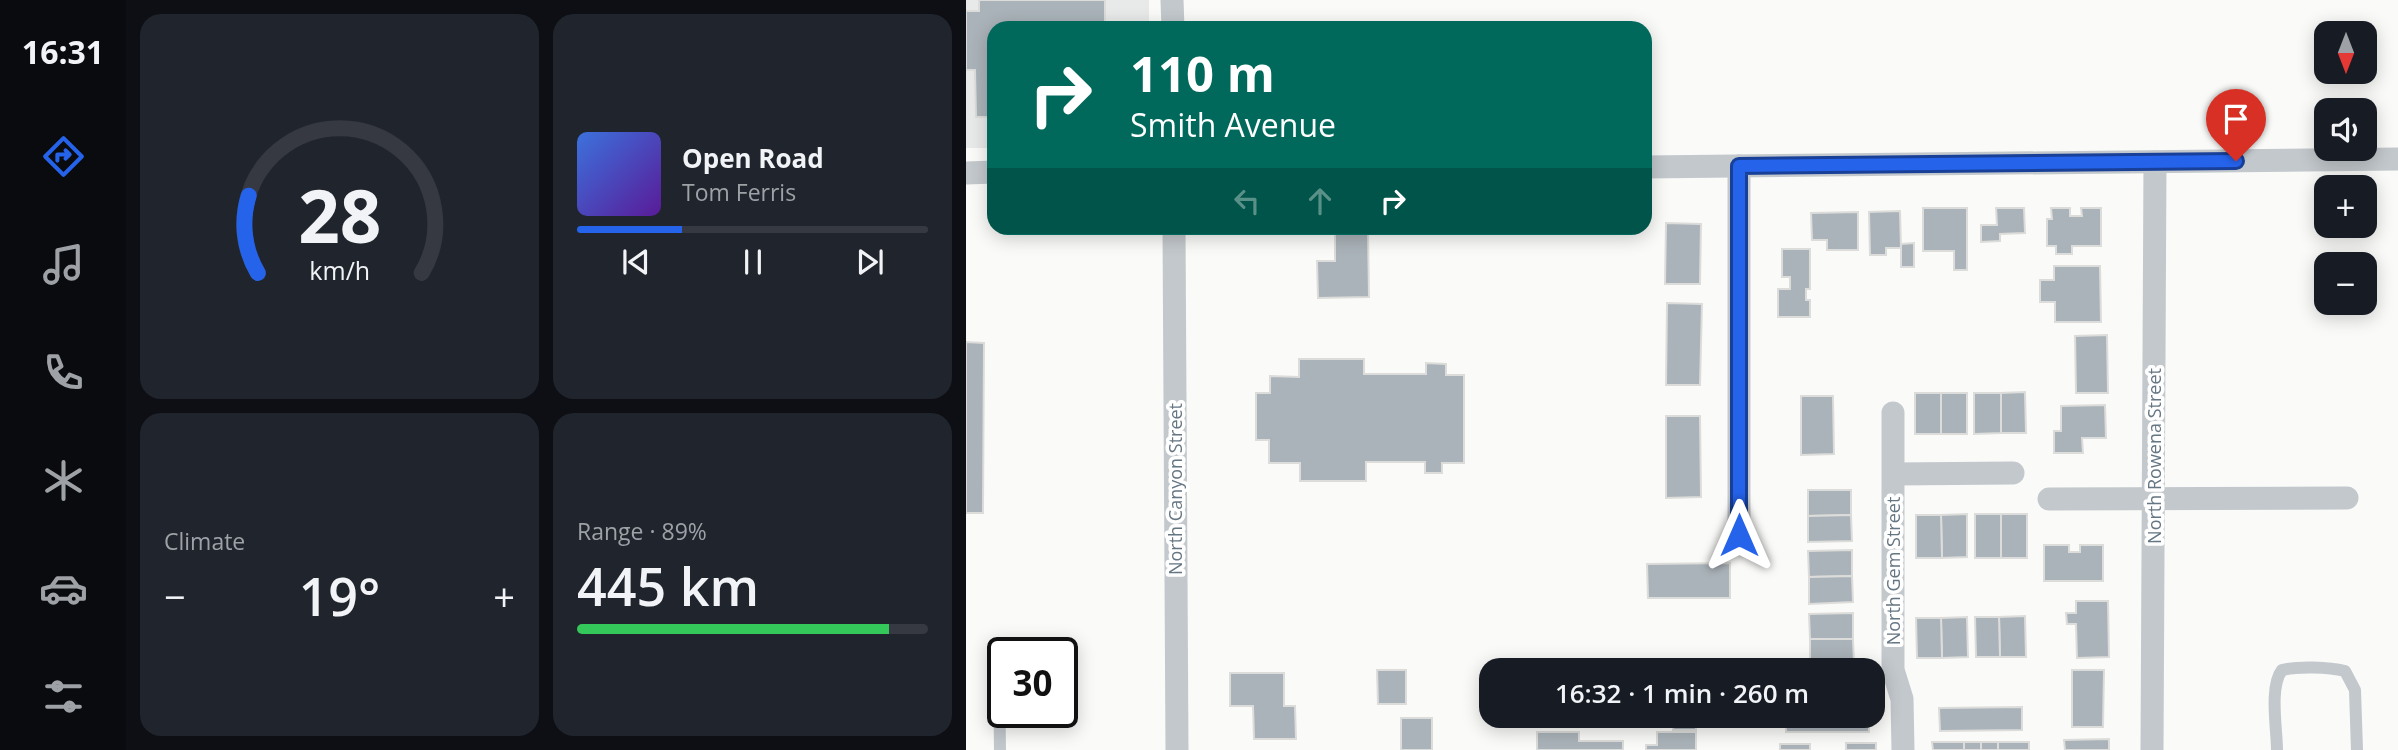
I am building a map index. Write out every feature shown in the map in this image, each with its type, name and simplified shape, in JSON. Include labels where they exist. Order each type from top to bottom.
[{"type":"street","points":[[1172,0],[1172,21]]},
{"type":"street","points":[[1652,167],[2398,159]]},
{"type":"street","name":"North Rowena Street","points":[[2152,750],[2155,162]]},
{"type":"street","points":[[1739,166],[1739,535]]},
{"type":"street","points":[[966,173],[987,172]]},
{"type":"street","name":"North Canyon Street","points":[[1174,235],[1177,750]]},
{"type":"street","name":"North Gem Street","points":[[1893,413],[1893,670],[1902,699],[1903,750]]},
{"type":"street","name":"North Gem Street","points":[[1894,474],[2014,473]]},
{"type":"street","points":[[2049,499],[2347,498]]},
{"type":"lane","points":[[2277,750],[2277,676],[2282,670],[2291,667],[2329,667],[2345,671],[2355,690],[2357,750]]},
{"type":"lane","points":[[1000,728],[1000,750]]},
{"type":"shaded area","points":[[966,0],[1149,0],[1149,21],[987,21],[987,148],[966,148]]},
{"type":"building","points":[[979,0],[1105,0],[1105,21],[987,21],[987,117],[976,117],[975,70],[966,70],[966,11],[979,11]]},
{"type":"building","points":[[1923,208],[1967,208],[1967,270],[1954,270],[1954,251],[1923,251]]},
{"type":"building","points":[[1996,208],[2024,208],[2025,233],[2000,234],[2000,241],[1981,242],[1981,225],[1997,225]]},
{"type":"building","points":[[2051,208],[2070,208],[2070,216],[2082,216],[2081,208],[2101,208],[2101,246],[2072,246],[2072,254],[2056,254],[2056,246],[2047,246],[2047,219],[2052,219]]},
{"type":"building","points":[[1900,211],[1901,248],[1886,248],[1886,255],[1870,255],[1869,212]]},
{"type":"building","points":[[1858,212],[1858,250],[1827,250],[1827,240],[1812,240],[1811,213]]},
{"type":"building","points":[[1666,223],[1701,224],[1700,284],[1665,284]]},
{"type":"building","points":[[1335,235],[1368,235],[1369,297],[1318,298],[1317,261],[1335,261]]},
{"type":"building","points":[[1914,243],[1914,267],[1901,267],[1901,244]]},
{"type":"building","points":[[1782,249],[1810,249],[1810,289],[1806,289],[1806,300],[1810,300],[1810,317],[1778,317],[1778,289],[1790,289],[1790,277],[1782,277]]},
{"type":"building","points":[[2054,266],[2100,266],[2101,322],[2055,322],[2055,302],[2040,302],[2040,280],[2054,280]]},
{"type":"building","points":[[1667,303],[1702,304],[1700,385],[1666,385]]},
{"type":"building","points":[[2107,335],[2108,393],[2076,393],[2075,336]]},
{"type":"building","points":[[966,342],[984,343],[983,513],[966,513]]},
{"type":"building","points":[[1299,359],[1364,359],[1364,374],[1426,374],[1426,363],[1446,364],[1446,375],[1464,375],[1464,463],[1442,463],[1442,473],[1425,473],[1425,462],[1366,462],[1366,481],[1300,481],[1300,463],[1269,463],[1269,440],[1256,440],[1256,393],[1270,393],[1270,376],[1299,377]]},
{"type":"building","points":[[2025,392],[2026,433],[2001,433],[2001,393]]},
{"type":"building","points":[[1915,393],[1941,393],[1941,434],[1915,434]]},
{"type":"building","points":[[1941,393],[1967,393],[1967,434],[1941,434]]},
{"type":"building","points":[[1974,393],[2001,393],[2001,433],[1974,434]]},
{"type":"building","points":[[1801,396],[1833,396],[1834,454],[1801,455]]},
{"type":"building","points":[[2105,405],[2106,438],[2082,438],[2083,453],[2054,453],[2054,431],[2061,431],[2061,406]]},
{"type":"building","points":[[1666,416],[1700,416],[1701,497],[1666,498]]},
{"type":"building","points":[[1808,490],[1851,490],[1851,515],[1808,516]]},
{"type":"building","points":[[1967,514],[1967,557],[1942,558],[1941,515]]},
{"type":"building","points":[[1975,514],[2001,514],[2001,558],[1975,558]]},
{"type":"building","points":[[2001,514],[2027,514],[2027,558],[2001,558]]},
{"type":"building","points":[[1851,515],[1852,541],[1808,542],[1808,516]]},
{"type":"building","points":[[1916,515],[1941,515],[1942,558],[1916,558]]},
{"type":"building","points":[[2044,545],[2069,545],[2069,552],[2080,552],[2080,545],[2103,545],[2103,581],[2044,581]]},
{"type":"building","points":[[1852,550],[1852,576],[1809,577],[1808,551]]},
{"type":"building","points":[[1730,563],[1730,598],[1648,598],[1647,564]]},
{"type":"building","points":[[1852,576],[1853,602],[1809,604],[1809,577]]},
{"type":"building","points":[[2076,601],[2108,601],[2109,657],[2077,658],[2076,624],[2067,624],[2066,613],[2076,613]]},
{"type":"building","points":[[1853,613],[1853,639],[1810,639],[1809,614]]},
{"type":"building","points":[[2025,616],[2026,657],[2000,657],[1999,617]]},
{"type":"building","points":[[1967,617],[1968,657],[1942,658],[1941,618]]},
{"type":"building","points":[[1975,617],[1999,617],[2000,657],[1976,657]]},
{"type":"building","points":[[1916,618],[1941,618],[1942,658],[1917,658]]},
{"type":"building","points":[[1810,639],[1853,639],[1854,658],[1810,658]]},
{"type":"building","points":[[1377,670],[1406,670],[1406,704],[1378,704]]},
{"type":"building","points":[[2072,670],[2104,670],[2103,727],[2072,727]]},
{"type":"building","points":[[1230,673],[1284,673],[1284,706],[1295,706],[1296,739],[1254,739],[1253,706],[1230,706]]},
{"type":"building","points":[[2022,707],[2022,730],[1940,731],[1939,708]]},
{"type":"building","points":[[1401,718],[1432,718],[1432,750],[1401,750]]},
{"type":"building","points":[[1673,728],[1696,728],[1696,730]]},
{"type":"building","points":[[1786,728],[1869,728],[1869,732],[1786,732]]},
{"type":"building","points":[[1537,732],[1579,732],[1579,741],[1623,741],[1623,750],[1537,750]]},
{"type":"building","points":[[1657,732],[1696,732],[1696,750],[1646,750],[1646,745],[1657,745]]},
{"type":"building","points":[[2109,739],[2109,750],[2065,750],[2064,740]]},
{"type":"building","points":[[1932,742],[1964,742],[1964,750],[1933,750]]},
{"type":"building","points":[[1964,742],[1981,742],[1981,750],[1964,750]]},
{"type":"building","points":[[1981,742],[1998,742],[1998,750],[1981,750]]},
{"type":"building","points":[[1998,742],[2029,742],[2029,750],[1998,750]]},
{"type":"building","points":[[1846,743],[1876,743],[1876,750],[1846,750]]},
{"type":"building","points":[[1780,744],[1810,744],[1810,750],[1780,750]]},
{"type":"route","points":[[1739,535],[1739,166],[2236,161]]}]
